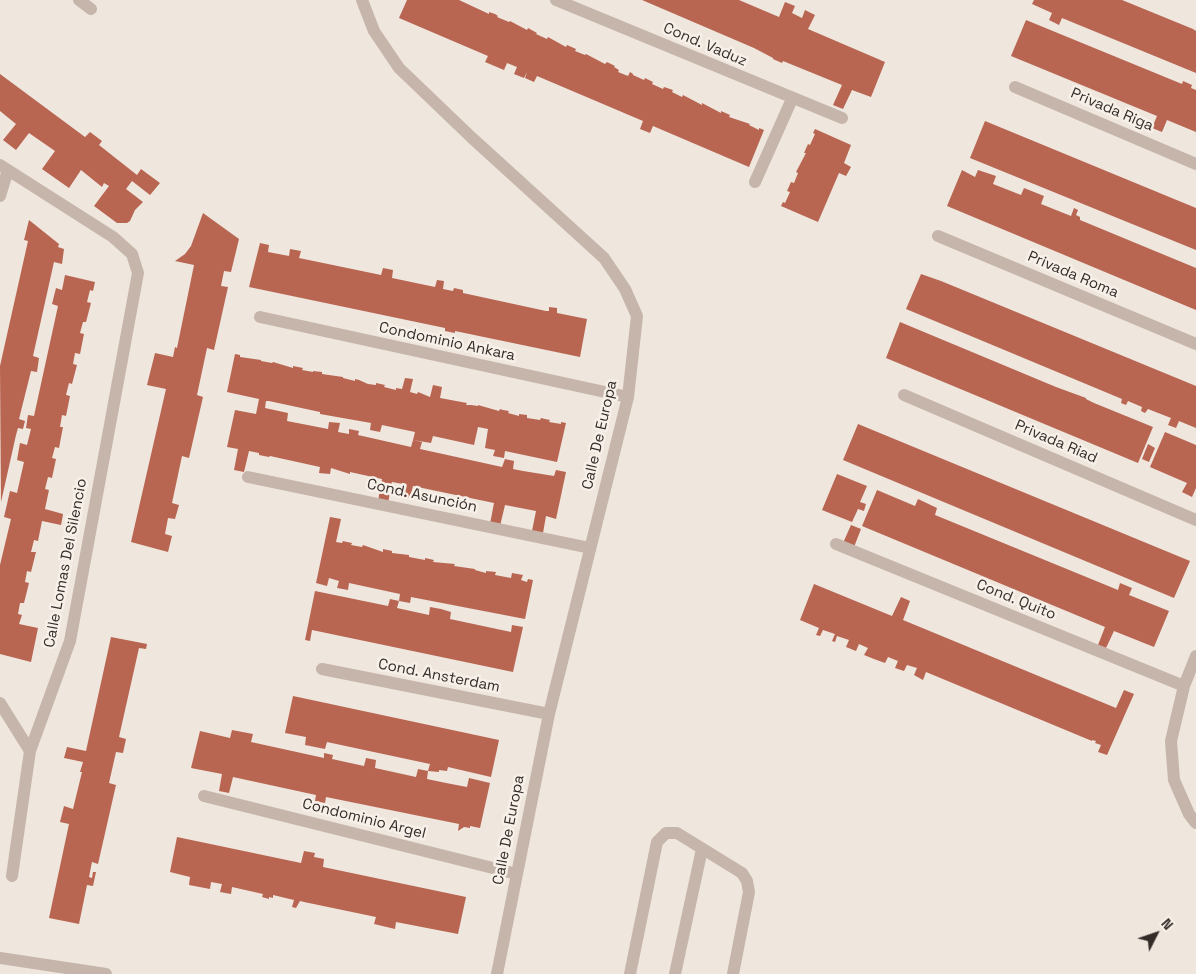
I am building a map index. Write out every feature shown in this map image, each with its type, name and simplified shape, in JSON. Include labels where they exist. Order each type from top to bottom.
[{"type":"street","points":[[79,0],[91,8]]},
{"type":"street","name":"Calle De Europa","points":[[362,0],[374,31],[399,68],[471,137],[604,258],[625,289],[637,316],[628,397],[549,714],[497,974]]},
{"type":"street","name":"Cond. Vaduz","points":[[556,0],[792,99],[842,118]]},
{"type":"street","name":"Privada Riga","points":[[1015,87],[1196,164]]},
{"type":"street","points":[[755,182],[792,99]]},
{"type":"street","points":[[0,196],[4,167]]},
{"type":"street","name":"Calle Lomas Del Silencio","points":[[4,167],[113,238],[132,254],[138,273],[70,642],[30,750],[12,876]]},
{"type":"street","name":"Privada Roma","points":[[938,236],[1196,344]]},
{"type":"street","name":"Condominio Ankara","points":[[260,317],[628,397]]},
{"type":"street","name":"Privada Riad","points":[[904,395],[1196,520]]},
{"type":"street","name":"Cond. Asunción","points":[[248,477],[590,548]]},
{"type":"street","name":"Cond. Quito","points":[[836,544],[1184,686]]},
{"type":"street","points":[[1196,656],[1184,686],[1171,741],[1174,780],[1189,814],[1196,823]]},
{"type":"street","name":"Cond. Ansterdam","points":[[322,669],[549,714]]},
{"type":"street","points":[[0,703],[30,750]]},
{"type":"street","name":"Condominio Argel","points":[[204,796],[517,874]]},
{"type":"street","points":[[630,974],[657,842],[666,833],[677,833],[742,873],[748,881],[749,892],[733,974]]},
{"type":"street","points":[[675,974],[702,849]]},
{"type":"street","points":[[0,958],[106,974]]},
{"type":"building","points":[[407,0],[459,0],[489,14],[489,12],[495,14],[497,17],[527,30],[528,28],[536,34],[547,39],[548,37],[566,47],[567,45],[576,49],[575,51],[586,54],[605,64],[607,62],[615,66],[619,70],[618,72],[628,76],[630,72],[644,80],[645,78],[653,82],[652,84],[663,89],[664,87],[673,90],[672,92],[682,97],[683,95],[702,105],[702,103],[721,113],[721,111],[730,115],[729,117],[750,124],[759,130],[759,128],[764,130],[749,167],[653,126],[650,133],[640,129],[643,121],[537,76],[534,82],[525,78],[527,72],[524,78],[514,74],[517,67],[507,63],[504,70],[485,62],[488,56],[399,18]]},
{"type":"building","points":[[642,0],[739,0],[779,17],[785,2],[795,6],[792,13],[802,18],[805,10],[815,15],[808,29],[885,62],[871,97],[852,90],[843,109],[833,105],[842,85],[783,61],[782,63],[754,48]]},
{"type":"building","points":[[1034,0],[1122,0],[1193,29],[1196,31],[1196,73],[1062,18],[1059,25],[1049,20],[1052,13],[1032,4]]},
{"type":"building","points":[[1026,20],[1182,84],[1183,81],[1192,85],[1191,88],[1196,90],[1196,132],[1167,120],[1162,132],[1152,128],[1157,116],[1011,56]]},
{"type":"building","points":[[0,74],[85,137],[90,132],[102,141],[99,145],[137,175],[141,169],[160,183],[150,195],[132,181],[126,189],[143,202],[135,210],[130,221],[127,223],[117,223],[94,206],[109,186],[104,183],[102,187],[81,170],[69,188],[42,169],[55,151],[29,133],[16,150],[3,140],[16,124],[0,111]]},
{"type":"building","points":[[985,121],[1196,208],[1196,250],[970,158]]},
{"type":"building","points":[[815,129],[851,145],[844,163],[851,167],[846,176],[839,173],[818,222],[781,206],[783,202],[785,203],[790,192],[787,191],[791,182],[794,183],[798,173],[796,172],[806,153],[804,153],[808,144],[810,145],[815,134],[813,133]]},
{"type":"building","points":[[962,170],[975,177],[978,170],[996,176],[993,184],[1021,195],[1024,188],[1044,196],[1041,204],[1071,216],[1074,208],[1078,210],[1076,215],[1080,217],[1080,220],[1196,268],[1196,310],[947,206]]},
{"type":"building","points":[[203,213],[239,239],[231,272],[224,271],[221,286],[228,287],[214,350],[207,348],[197,395],[203,397],[189,458],[182,456],[172,503],[179,505],[175,519],[168,518],[165,534],[172,536],[168,552],[131,542],[166,389],[147,385],[155,353],[173,357],[175,347],[177,348],[194,265],[175,261],[185,254],[191,246]]},
{"type":"building","points":[[29,220],[59,244],[58,247],[64,249],[62,264],[54,262],[33,356],[39,358],[37,372],[31,371],[19,419],[25,421],[23,429],[18,428],[1,502],[0,366],[28,241],[24,240]]},
{"type":"building","points":[[260,243],[269,245],[268,252],[289,256],[290,249],[301,251],[299,258],[381,275],[383,268],[393,270],[392,278],[435,287],[437,280],[444,281],[443,289],[453,291],[454,288],[463,290],[463,293],[546,311],[549,311],[549,307],[557,308],[557,313],[587,319],[580,357],[455,331],[455,333],[445,331],[445,328],[249,287]]},
{"type":"building","points":[[921,274],[1196,386],[1196,428],[1179,421],[1176,428],[1168,425],[1171,418],[1148,409],[1145,413],[1141,411],[1142,407],[1128,401],[1126,405],[1121,403],[1122,399],[906,309]]},
{"type":"building","points":[[65,275],[95,282],[93,291],[90,290],[87,302],[91,303],[86,322],[83,322],[80,333],[84,334],[80,354],[75,353],[73,364],[77,365],[72,384],[69,383],[66,395],[70,396],[66,416],[62,415],[60,427],[63,427],[59,448],[55,447],[52,458],[56,459],[52,478],[48,477],[45,489],[49,490],[45,509],[63,514],[61,525],[42,521],[38,541],[34,540],[31,552],[36,552],[31,572],[27,571],[25,582],[29,583],[24,603],[20,603],[18,614],[22,615],[19,624],[38,628],[31,662],[0,654],[0,565],[11,519],[4,517],[10,491],[17,493],[24,462],[17,460],[20,443],[27,445],[31,429],[26,428],[28,415],[34,416],[58,306],[52,304],[56,288],[62,290]]},
{"type":"building","points":[[900,322],[1153,427],[1138,463],[886,358]]},
{"type":"building","points":[[235,354],[240,355],[240,357],[273,362],[293,368],[293,366],[303,368],[302,370],[322,372],[322,374],[355,381],[355,379],[368,384],[385,385],[384,387],[396,390],[396,388],[402,389],[405,378],[413,379],[410,392],[417,394],[418,392],[430,397],[433,385],[442,387],[440,398],[467,403],[466,405],[478,405],[499,411],[500,409],[509,411],[508,413],[519,416],[519,414],[527,415],[527,418],[540,420],[541,418],[550,420],[549,422],[566,423],[557,462],[505,451],[504,458],[493,456],[495,450],[485,448],[488,429],[478,427],[474,445],[433,436],[431,443],[413,440],[422,442],[420,449],[502,467],[505,459],[514,461],[513,469],[554,476],[556,470],[566,472],[556,519],[546,516],[543,533],[532,531],[536,511],[505,505],[500,526],[490,524],[494,503],[413,486],[410,498],[400,496],[403,484],[392,482],[388,503],[378,501],[382,479],[350,472],[350,474],[331,468],[330,474],[319,473],[320,467],[259,455],[259,453],[249,451],[244,472],[234,470],[238,449],[227,447],[235,410],[256,414],[259,399],[227,392]],"holes":[[[266,401],[320,412],[320,414],[371,423],[370,430],[380,432],[382,425],[415,432],[411,447],[358,435],[359,431],[349,429],[349,434],[338,432],[340,423],[329,422],[328,429],[287,421],[288,413],[265,408]]]},
{"type":"building","points":[[858,424],[1190,561],[1174,598],[843,460]]},
{"type":"building","points":[[1165,432],[1196,445],[1196,488],[1192,497],[1182,492],[1187,483],[1150,467]]},
{"type":"building","points":[[1148,444],[1155,448],[1149,462],[1142,459]]},
{"type":"building","points":[[837,474],[867,486],[860,502],[866,504],[864,511],[858,509],[852,522],[822,510]]},
{"type":"building","points":[[877,490],[915,506],[918,499],[937,508],[935,515],[1118,590],[1120,583],[1132,588],[1129,595],[1169,611],[1154,647],[1114,631],[1106,648],[1098,645],[1105,627],[862,526]]},
{"type":"building","points":[[330,517],[341,519],[336,542],[342,543],[343,541],[362,547],[363,545],[383,552],[383,549],[392,551],[392,553],[409,555],[409,557],[455,564],[454,566],[475,569],[486,573],[486,571],[496,572],[495,575],[511,578],[512,573],[523,575],[521,580],[527,582],[528,579],[533,580],[525,619],[411,597],[410,603],[399,601],[400,594],[349,583],[348,590],[337,588],[339,581],[329,578],[327,586],[316,583]]},
{"type":"building","points":[[851,525],[861,529],[854,547],[843,543]]},
{"type":"building","points":[[814,584],[892,616],[901,597],[910,601],[903,620],[1116,708],[1124,690],[1134,694],[1107,755],[1098,752],[1101,745],[1095,743],[1096,741],[1092,741],[926,672],[923,680],[914,675],[917,668],[907,665],[904,671],[895,668],[898,661],[888,657],[885,663],[864,655],[868,648],[859,644],[856,651],[846,647],[849,640],[837,636],[835,642],[832,641],[835,634],[823,630],[820,636],[816,635],[819,628],[800,620]]},
{"type":"building","points":[[315,591],[388,606],[390,599],[399,601],[397,608],[429,615],[430,607],[441,609],[451,612],[450,619],[511,632],[512,625],[523,627],[513,672],[312,630],[310,641],[305,640]]},
{"type":"building","points":[[111,637],[147,644],[146,649],[139,648],[119,737],[126,739],[123,753],[116,752],[109,783],[116,785],[98,864],[92,862],[89,877],[92,878],[93,872],[96,872],[93,886],[87,885],[79,924],[49,918],[69,824],[60,822],[64,806],[73,809],[83,762],[64,758],[67,747],[86,751]]},
{"type":"building","points":[[293,696],[499,740],[491,777],[448,767],[447,771],[428,771],[430,764],[327,742],[325,749],[305,745],[306,737],[285,733]]},
{"type":"building","points":[[232,730],[253,734],[251,742],[324,758],[324,753],[333,755],[332,759],[364,766],[366,758],[376,760],[375,768],[416,777],[418,769],[428,771],[427,779],[446,783],[467,787],[469,778],[490,783],[480,828],[470,826],[470,828],[464,827],[458,831],[459,824],[326,797],[325,803],[315,801],[316,795],[233,777],[229,793],[219,791],[222,774],[191,768],[200,731],[230,738]]},
{"type":"building","points":[[177,837],[301,863],[304,851],[315,853],[314,857],[324,859],[323,867],[466,897],[458,934],[396,922],[395,929],[374,924],[376,917],[300,901],[296,908],[292,907],[294,900],[273,895],[273,898],[269,897],[269,899],[262,897],[263,894],[232,887],[231,894],[220,892],[222,884],[211,882],[210,889],[189,885],[190,877],[170,872]]}]
